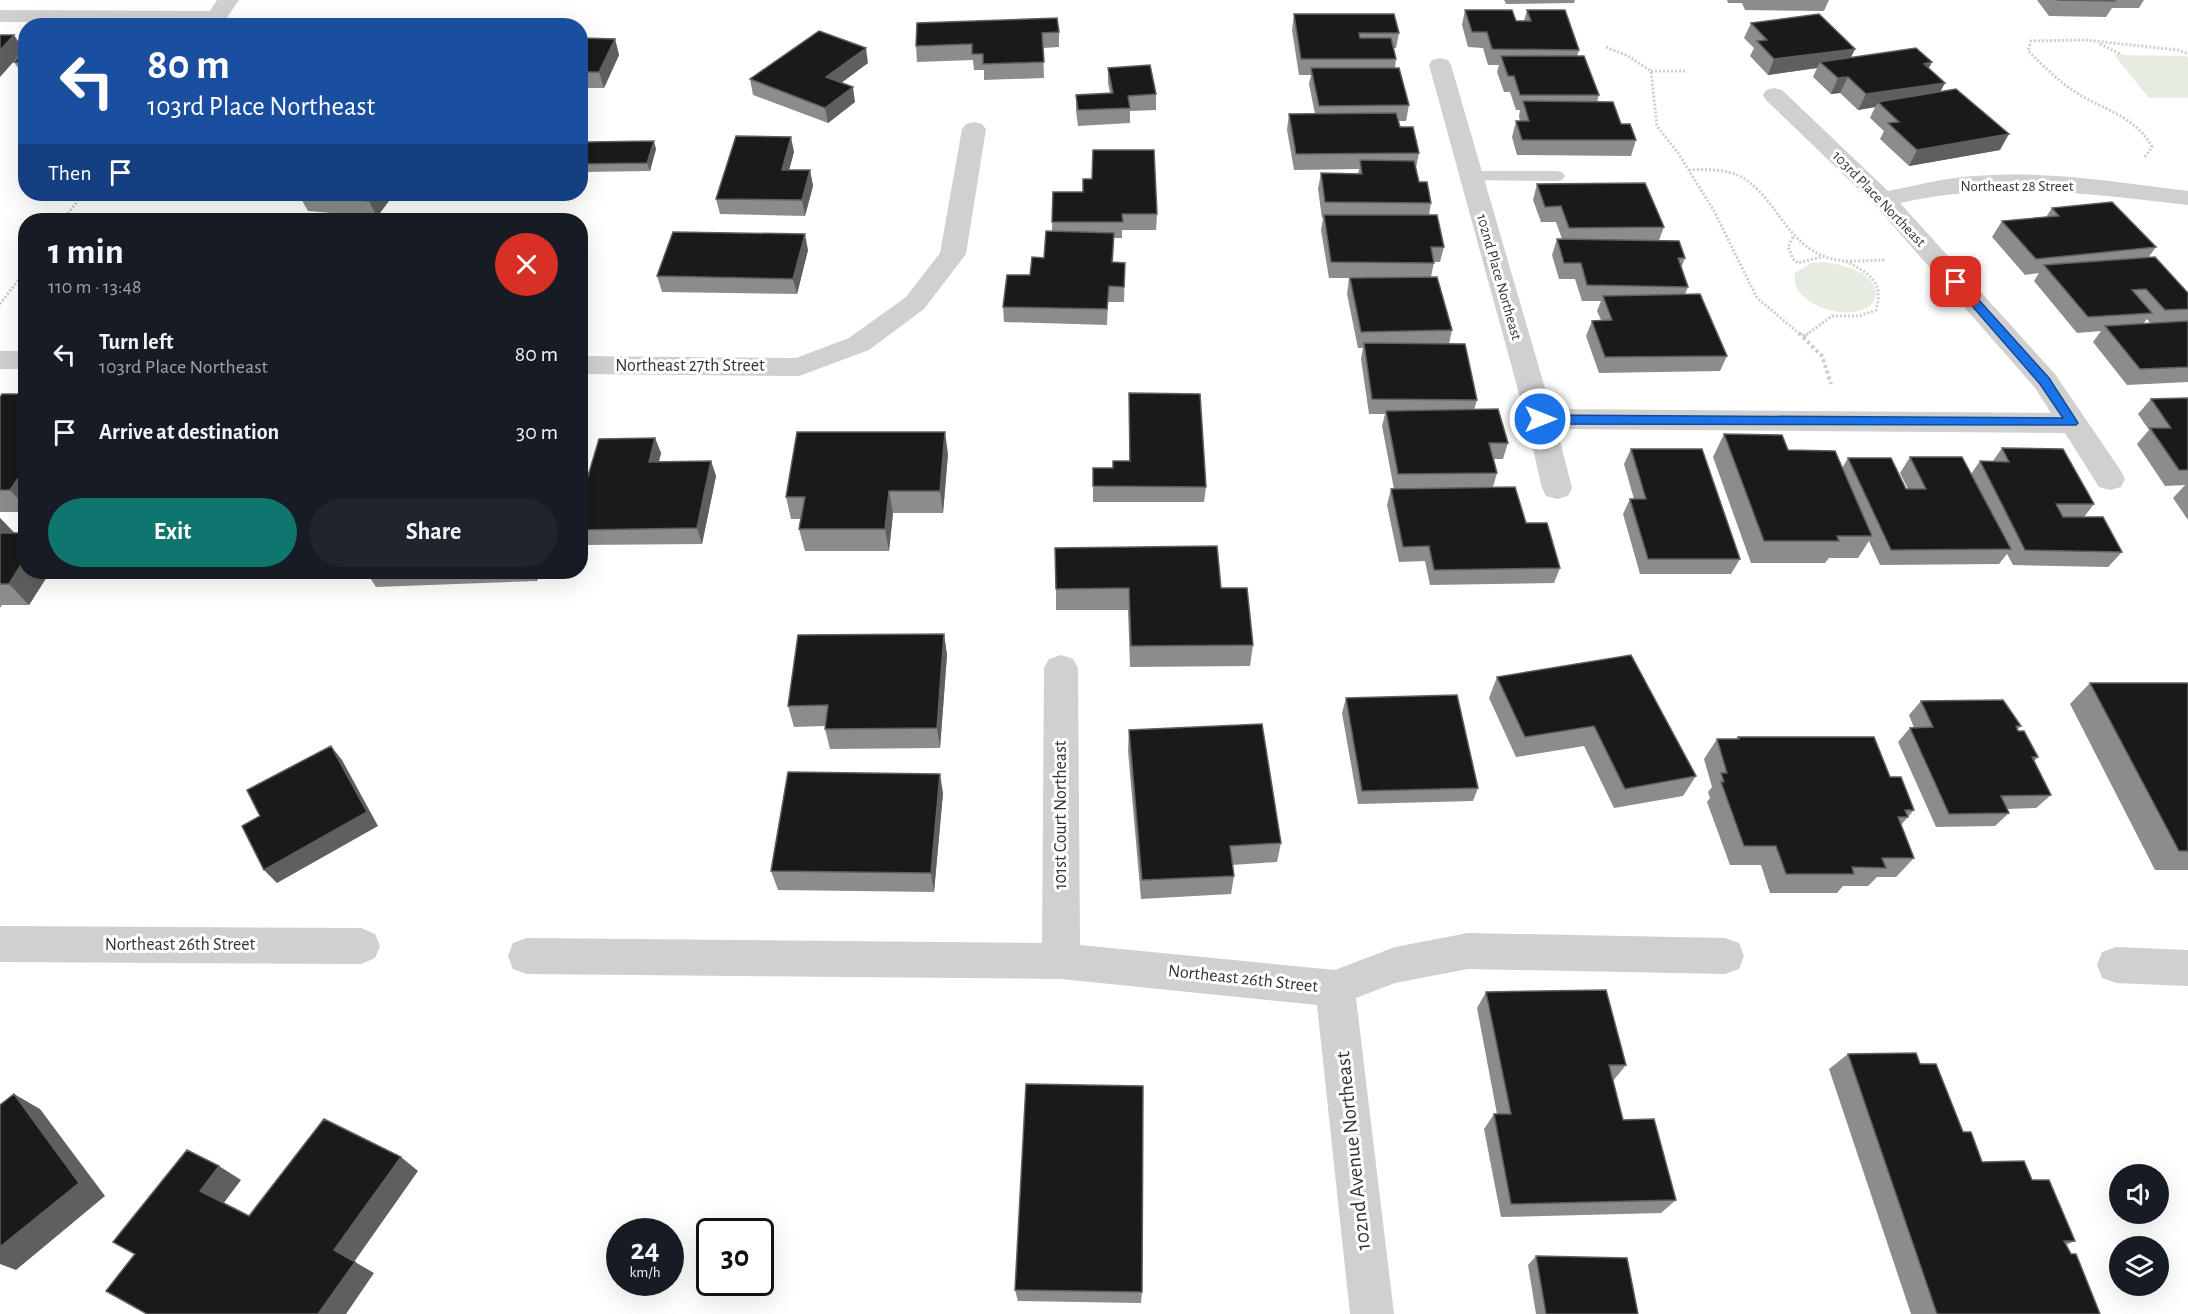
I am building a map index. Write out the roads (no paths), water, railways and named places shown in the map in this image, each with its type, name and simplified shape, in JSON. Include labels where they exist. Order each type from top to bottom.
[{"type":"street","points":[[0,16],[222,8]]},
{"type":"street","name":"102nd Place Northeast","points":[[1440,66],[1540,419],[1557,488]]},
{"type":"street","name":"103rd Place Northeast","points":[[1774,95],[1883,199],[2044,381],[2110,479]]},
{"type":"street","name":"Northeast 27th Street","points":[[588,365],[799,367],[859,344],[915,303],[953,254],[974,129]]},
{"type":"street","name":"Northeast 28 Street","points":[[1883,199],[1947,186],[1996,183],[2055,183],[2188,198]]},
{"type":"street","points":[[0,360],[18,360]]},
{"type":"street","points":[[1540,419],[2072,423]]},
{"type":"street","name":"101st Court Northeast","points":[[1060,668],[1061,961]]},
{"type":"street","name":"Northeast 26th Street","points":[[0,944],[361,946]]},
{"type":"street","name":"Northeast 26th Street","points":[[527,956],[1061,961],[1335,988],[1395,965],[1468,951],[1725,956]]},
{"type":"street","points":[[2116,965],[2188,969]]},
{"type":"street","name":"102nd Avenue Northeast","points":[[1335,988],[1372,1314]]},
{"type":"lane","points":[[1470,176],[1556,176]]}]
